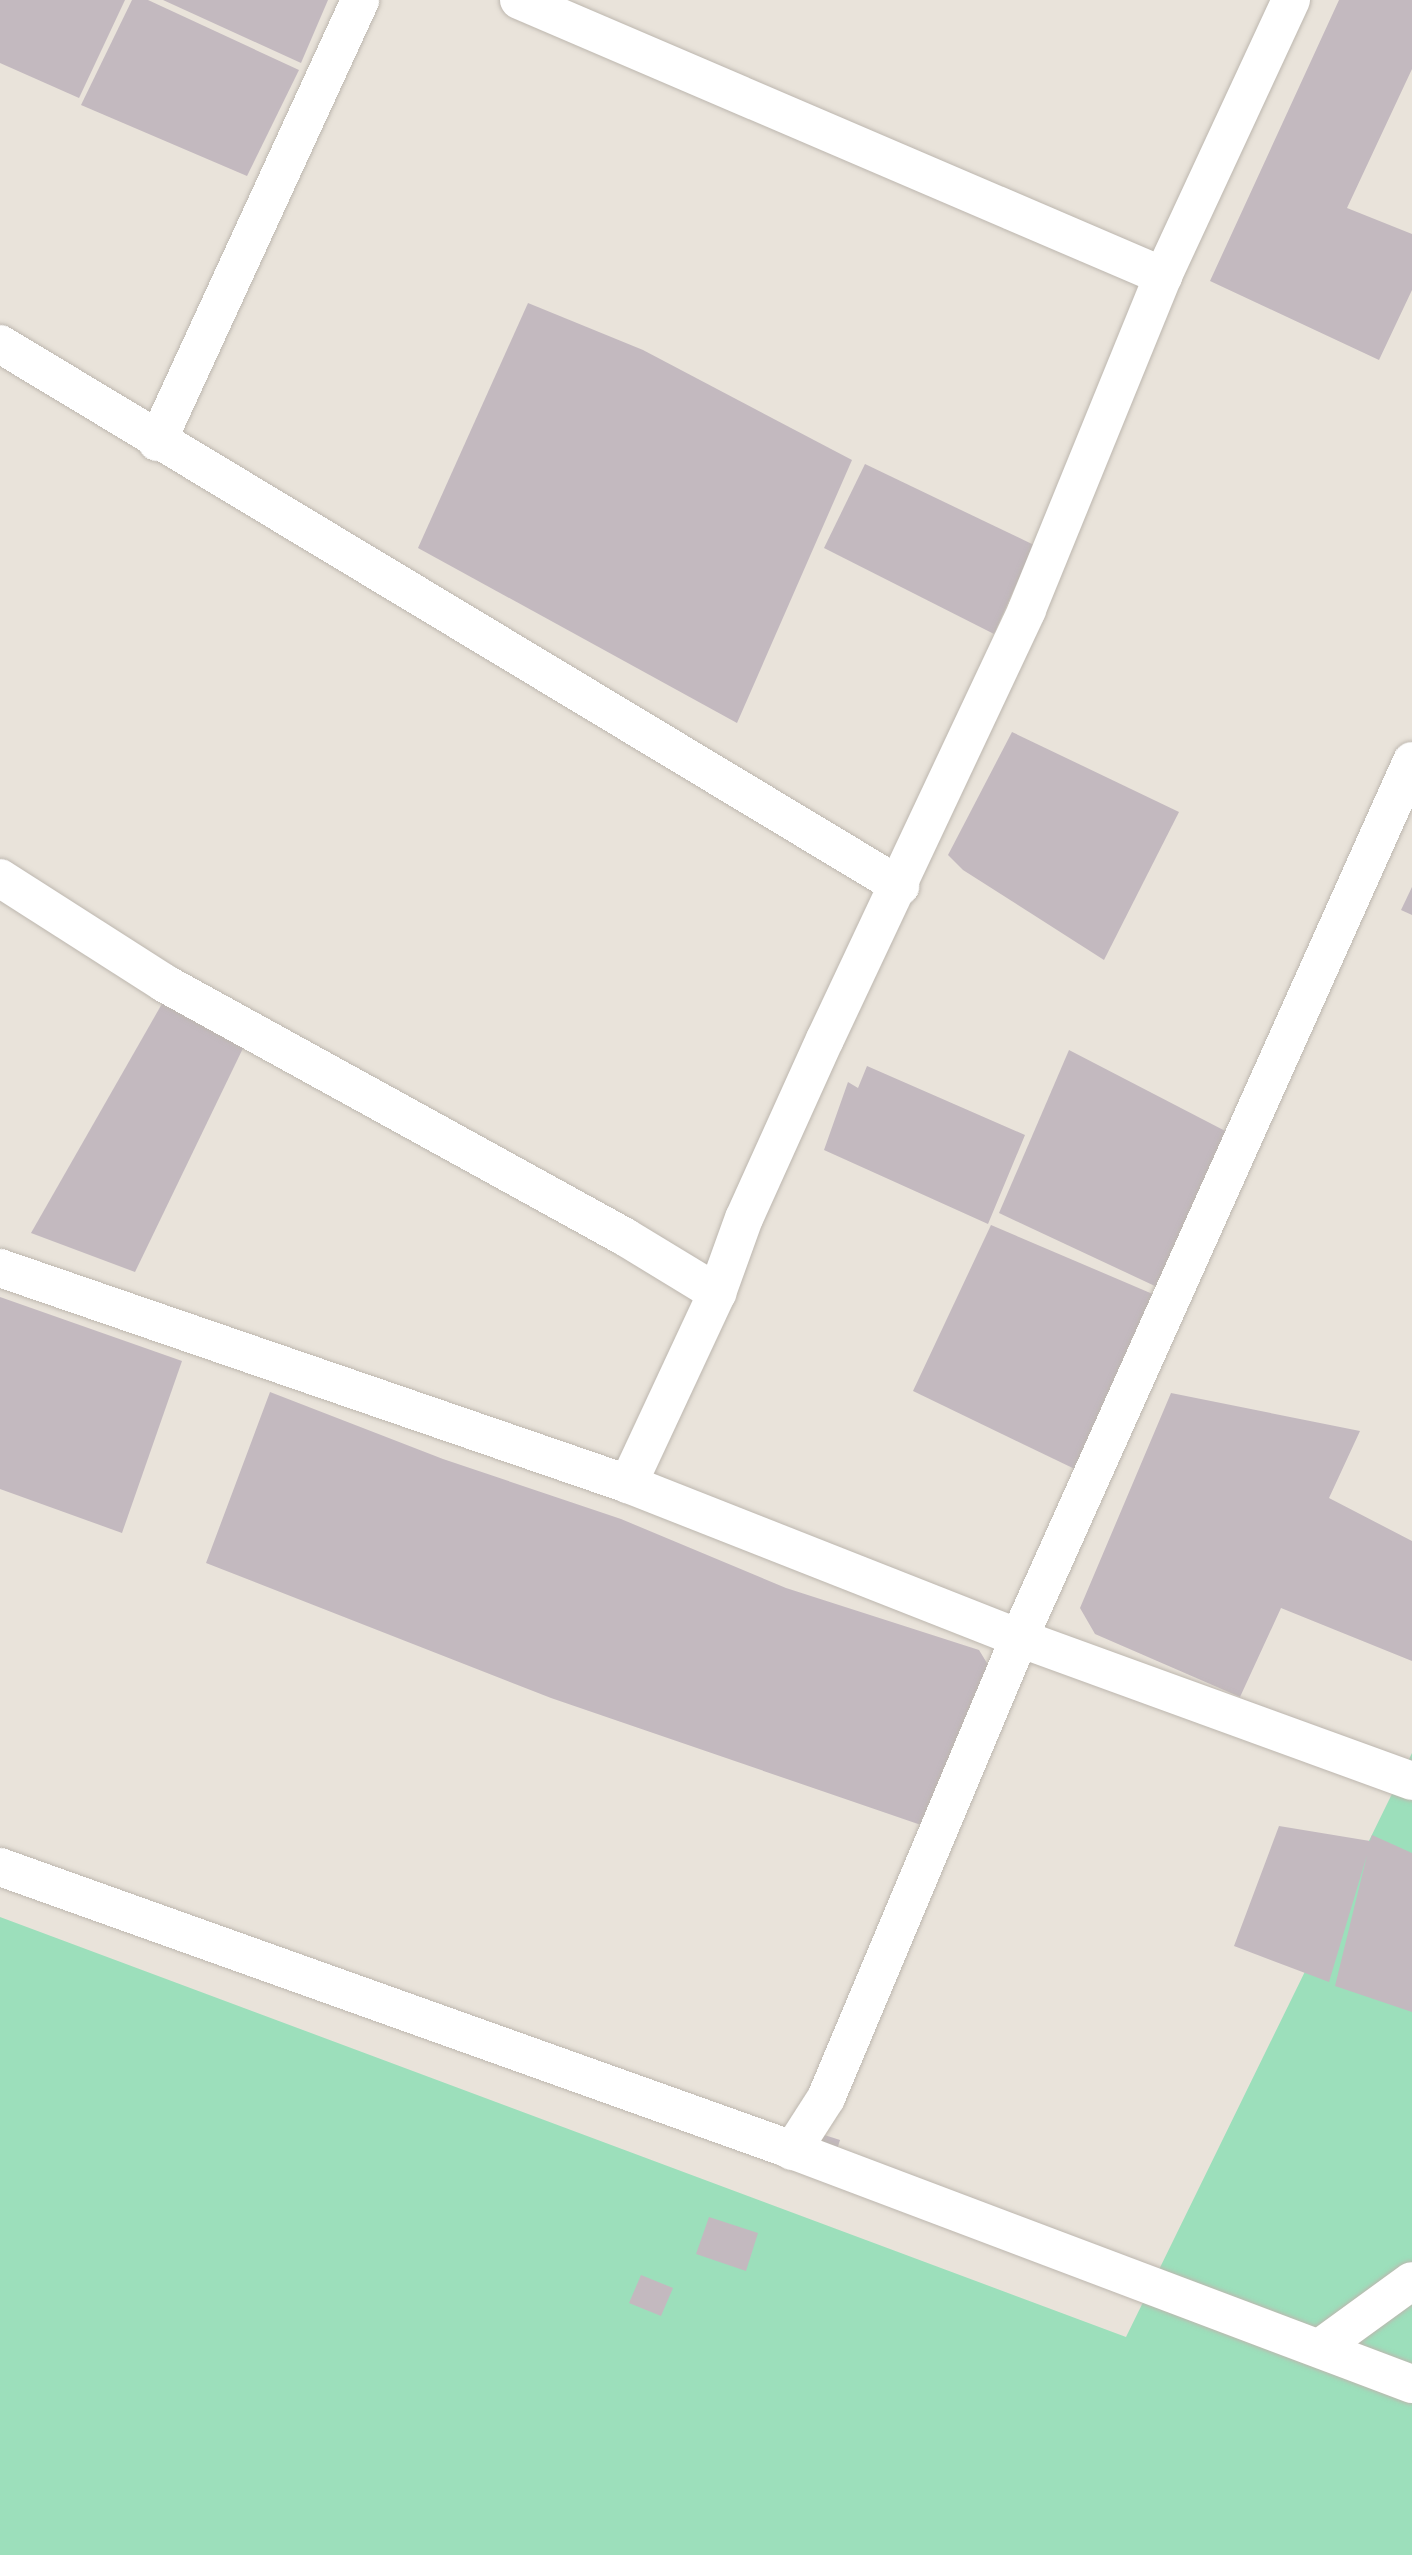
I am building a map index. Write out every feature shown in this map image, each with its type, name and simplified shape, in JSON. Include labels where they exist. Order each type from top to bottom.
[{"type":"street","points":[[157,442],[359,0]]},
{"type":"street","points":[[519,0],[1163,276]]},
{"type":"street","points":[[628,1484],[717,1293],[776,1146],[1027,610],[1163,276],[1291,0]]},
{"type":"street","points":[[0,344],[157,442],[900,886]]},
{"type":"street","points":[[792,2151],[826,2098],[1019,1638],[1412,761]]},
{"type":"street","points":[[0,878],[164,983],[625,1237],[717,1293]]},
{"type":"street","points":[[0,1268],[628,1484],[1019,1638],[1412,1781]]},
{"type":"street","points":[[0,1867],[792,2151],[1321,2347],[1412,2384]]},
{"type":"street","points":[[1321,2347],[1412,2281]]},
{"type":"green space","points":[[1412,1753],[1412,2555],[0,2555],[0,1917],[1126,2337]]},
{"type":"building","points":[[0,0],[125,0],[79,98],[0,63]]},
{"type":"building","points":[[132,0],[148,0],[299,70],[247,176],[81,105]]},
{"type":"building","points":[[163,0],[328,0],[301,63]]},
{"type":"building","points":[[1339,0],[1412,0],[1412,69],[1347,208],[1412,234],[1412,290],[1379,360],[1210,281]]},
{"type":"building","points":[[528,303],[643,350],[852,460],[737,723],[418,548]]},
{"type":"building","points":[[865,464],[1034,545],[994,634],[824,548]]},
{"type":"building","points":[[1012,732],[1179,812],[1104,960],[963,870],[948,855]]},
{"type":"building","points":[[1412,887],[1412,915],[1401,910]]},
{"type":"building","points":[[163,1002],[246,1042],[135,1272],[31,1233]]},
{"type":"building","points":[[1069,1050],[1233,1135],[1157,1287],[999,1213]]},
{"type":"building","points":[[867,1066],[1025,1135],[988,1224],[824,1150],[848,1082],[858,1088]]},
{"type":"building","points":[[991,1225],[1155,1295],[1081,1472],[913,1391]]},
{"type":"building","points":[[0,1297],[182,1361],[122,1533],[0,1489]]},
{"type":"building","points":[[270,1392],[443,1459],[621,1519],[786,1588],[979,1650],[990,1668],[921,1825],[551,1698],[206,1563]]},
{"type":"building","points":[[1171,1393],[1360,1431],[1329,1498],[1412,1541],[1412,1661],[1281,1608],[1240,1697],[1095,1634],[1080,1608]]},
{"type":"building","points":[[1279,1826],[1370,1841],[1372,1835],[1412,1853],[1412,2012],[1335,1986],[1367,1855],[1329,1982],[1234,1946]]},
{"type":"building","points":[[812,2131],[840,2140],[835,2156]]},
{"type":"building","points":[[709,2217],[758,2233],[746,2271],[696,2254]]},
{"type":"building","points":[[641,2275],[673,2288],[661,2316],[629,2303]]}]
